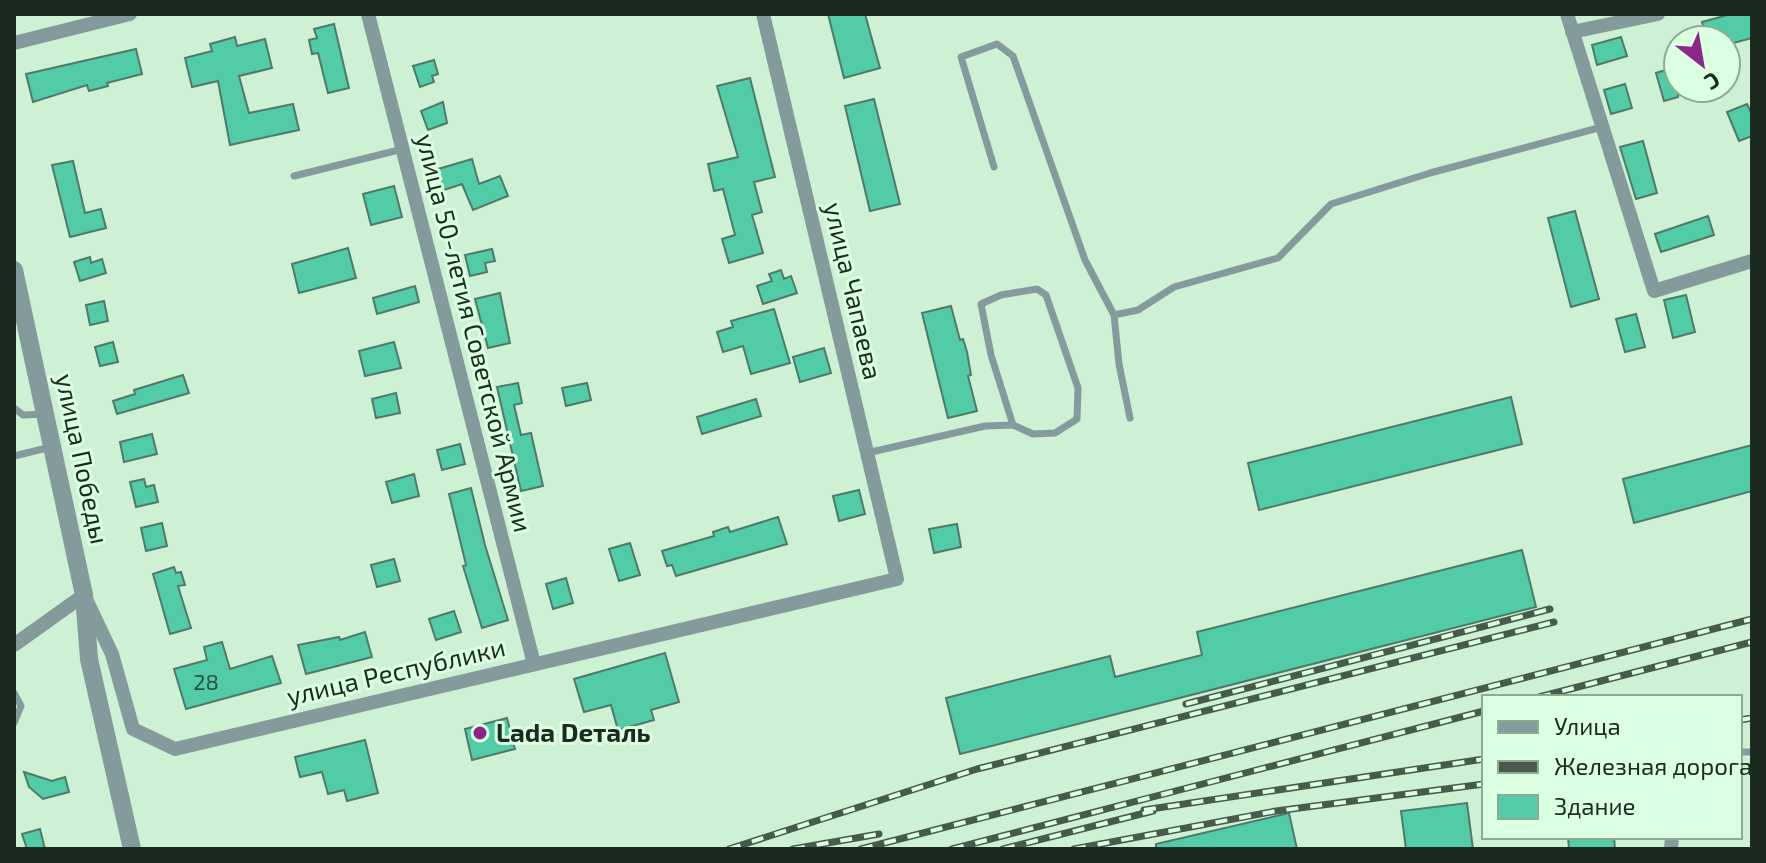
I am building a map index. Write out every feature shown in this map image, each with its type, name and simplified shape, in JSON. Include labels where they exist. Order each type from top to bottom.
[{"type":"street","points":[[14,43],[130,14]]},
{"type":"street","name":"улица 50-летия Советской Армии","points":[[368,14],[534,664]]},
{"type":"street","name":"улица Чапаева","points":[[763,14],[897,579]]},
{"type":"street","points":[[1567,14],[1654,291],[1752,261]]},
{"type":"street","points":[[1572,32],[1658,14]]},
{"type":"street","name":"улица Победы","points":[[14,270],[84,595],[89,659],[132,849]]},
{"type":"street","name":"улица Республики","points":[[84,595],[112,654],[133,729],[175,749],[897,579]]},
{"type":"street","points":[[14,645],[84,595]]},
{"type":"lane","points":[[994,167],[961,57],[997,44],[1013,56],[1085,260],[1114,315],[1119,364],[1130,418]]},
{"type":"lane","points":[[1114,315],[1138,310],[1174,287],[1278,258],[1331,204],[1430,173],[1602,127]]},
{"type":"lane","points":[[294,176],[403,149]]},
{"type":"lane","points":[[867,453],[985,426],[1013,425],[1033,434],[1055,433],[1077,419],[1078,388],[1046,295],[1037,289],[1001,295],[981,304],[991,355],[1013,425]]},
{"type":"lane","points":[[14,408],[23,415],[46,414]]},
{"type":"lane","points":[[14,456],[53,446]]},
{"type":"lane","points":[[14,693],[21,706],[14,723]]},
{"type":"building","points":[[828,14],[865,14],[880,68],[844,78]]},
{"type":"building","points":[[1731,14],[1752,14],[1752,38],[1742,41],[1742,24],[1702,22]]},
{"type":"building","points":[[334,24],[349,88],[328,93],[318,53],[312,54],[309,40],[317,38],[314,29]]},
{"type":"building","points":[[235,37],[237,46],[265,39],[272,68],[239,76],[249,113],[293,104],[299,130],[230,145],[218,81],[192,87],[185,58],[212,51],[210,44]]},
{"type":"building","points":[[1621,37],[1627,56],[1597,65],[1592,45]]},
{"type":"building","points":[[136,49],[142,74],[89,91],[87,85],[33,102],[26,74]]},
{"type":"building","points":[[434,60],[438,74],[432,76],[434,82],[420,87],[413,66]]},
{"type":"building","points":[[1662,71],[1662,94],[1656,73]]},
{"type":"building","points":[[750,78],[775,177],[754,182],[762,212],[752,215],[763,253],[729,263],[722,239],[735,235],[723,189],[714,191],[708,164],[738,157],[717,86]]},
{"type":"building","points":[[1625,84],[1632,108],[1611,114],[1604,90]]},
{"type":"building","points":[[874,99],[900,204],[870,211],[845,106]]},
{"type":"building","points":[[443,102],[447,123],[428,130],[421,111]]},
{"type":"building","points":[[1747,104],[1752,115],[1752,136],[1739,141],[1727,112]]},
{"type":"building","points":[[1643,141],[1657,193],[1636,199],[1620,147]]},
{"type":"building","points":[[472,159],[479,184],[500,176],[508,196],[473,210],[462,184],[444,190],[438,169]]},
{"type":"building","points":[[73,161],[85,213],[101,209],[106,228],[70,237],[52,165]]},
{"type":"building","points":[[394,186],[402,217],[371,225],[363,194]]},
{"type":"building","points":[[1575,211],[1599,299],[1571,307],[1548,218]]},
{"type":"building","points":[[1708,216],[1714,235],[1661,252],[1655,234]]},
{"type":"building","points":[[348,248],[356,278],[299,293],[292,264]]},
{"type":"building","points":[[492,249],[495,261],[485,263],[487,272],[470,276],[465,255]]},
{"type":"building","points":[[90,257],[91,263],[102,259],[106,273],[80,281],[74,262]]},
{"type":"building","points":[[781,270],[784,279],[791,276],[797,293],[763,304],[757,286],[772,281],[769,274]]},
{"type":"building","points":[[415,286],[419,302],[377,314],[373,298]]},
{"type":"building","points":[[500,293],[510,343],[488,348],[475,299]]},
{"type":"building","points":[[1686,295],[1695,332],[1673,338],[1664,300]]},
{"type":"building","points":[[104,301],[108,321],[90,325],[86,305]]},
{"type":"building","points":[[951,306],[960,340],[963,339],[967,352],[971,375],[968,376],[977,411],[948,418],[922,313]]},
{"type":"building","points":[[774,309],[790,363],[751,374],[743,346],[723,352],[717,332],[733,327],[731,321]]},
{"type":"building","points":[[1636,314],[1645,347],[1625,352],[1616,319]]},
{"type":"building","points":[[113,342],[118,362],[100,366],[95,347]]},
{"type":"building","points":[[394,342],[401,368],[365,376],[359,351]]},
{"type":"building","points":[[824,348],[831,373],[800,382],[793,357]]},
{"type":"building","points":[[183,375],[189,393],[117,414],[113,401],[135,394],[134,390]]},
{"type":"building","points":[[518,383],[522,403],[514,405],[521,435],[531,433],[543,486],[521,491],[497,387]]},
{"type":"building","points":[[587,383],[591,400],[566,406],[562,388]]},
{"type":"building","points":[[396,393],[400,413],[376,418],[372,399]]},
{"type":"building","points":[[1511,397],[1522,444],[1259,510],[1248,463]]},
{"type":"building","points":[[756,399],[761,416],[702,434],[697,417]]},
{"type":"building","points":[[152,434],[157,454],[124,462],[120,442]]},
{"type":"building","points":[[460,444],[465,464],[442,470],[437,450]]},
{"type":"building","points":[[1752,445],[1752,491],[1634,523],[1623,479]]},
{"type":"building","points":[[414,474],[419,496],[392,503],[386,482]]},
{"type":"building","points":[[144,479],[146,487],[154,485],[158,502],[136,507],[130,482]]},
{"type":"building","points":[[471,488],[508,620],[482,628],[463,566],[466,565],[449,494]]},
{"type":"building","points":[[859,490],[865,514],[839,521],[833,496]]},
{"type":"building","points":[[778,517],[787,544],[676,576],[672,565],[667,566],[662,551],[714,536],[713,532],[728,527],[730,532]]},
{"type":"building","points":[[162,523],[167,546],[146,551],[141,528]]},
{"type":"building","points":[[957,524],[961,547],[934,553],[929,529]]},
{"type":"building","points":[[630,543],[640,575],[619,581],[609,549]]},
{"type":"building","points":[[1522,550],[1536,607],[960,754],[946,698],[1110,656],[1115,677],[1202,655],[1197,632]]},
{"type":"building","points":[[394,559],[400,581],[377,587],[371,565]]},
{"type":"building","points":[[174,567],[176,573],[181,572],[185,585],[178,586],[191,628],[170,634],[153,574]]},
{"type":"building","points":[[566,578],[573,603],[553,609],[546,584]]},
{"type":"building","points":[[454,611],[461,632],[436,640],[429,619]]},
{"type":"building","points":[[365,632],[372,657],[306,674],[298,645],[339,637],[340,640]]},
{"type":"building","points":[[222,642],[230,669],[272,656],[281,683],[186,709],[174,669],[207,660],[204,647]]},
{"type":"building","points":[[665,653],[679,702],[651,710],[654,720],[618,730],[611,705],[584,712],[574,679]]},
{"type":"building","points":[[507,718],[515,749],[472,760],[465,729]]},
{"type":"building","points":[[365,740],[378,793],[347,801],[344,790],[328,794],[322,772],[300,777],[295,757]]},
{"type":"building","points":[[24,772],[52,781],[65,777],[69,792],[43,799],[29,787]]},
{"type":"building","points":[[1467,803],[1473,849],[1406,849],[1401,811]]},
{"type":"building","points":[[1289,813],[1297,849],[1156,849],[1156,844]]},
{"type":"building","points":[[40,829],[45,849],[27,849],[22,834]]},
{"type":"building","points":[[1568,839],[1614,839],[1615,849],[1569,849]]},
{"type":"railway","points":[[1186,704],[1550,609]]},
{"type":"railway","points":[[861,849],[1752,619]]},
{"type":"railway","points":[[729,849],[977,769],[1554,622]]},
{"type":"railway","points":[[1547,695],[1752,642]]},
{"type":"railway","points":[[952,849],[1482,712]]},
{"type":"railway","points":[[1742,720],[1752,718]]},
{"type":"railway","points":[[1144,810],[1482,759]]},
{"type":"railway","points":[[1074,849],[1276,811],[1482,784]]},
{"type":"railway","points":[[1003,849],[1153,811]]},
{"type":"railway","points":[[793,849],[879,834]]},
{"type":"place","name":"Lada Dеталь","points":[[480,733]]}]
